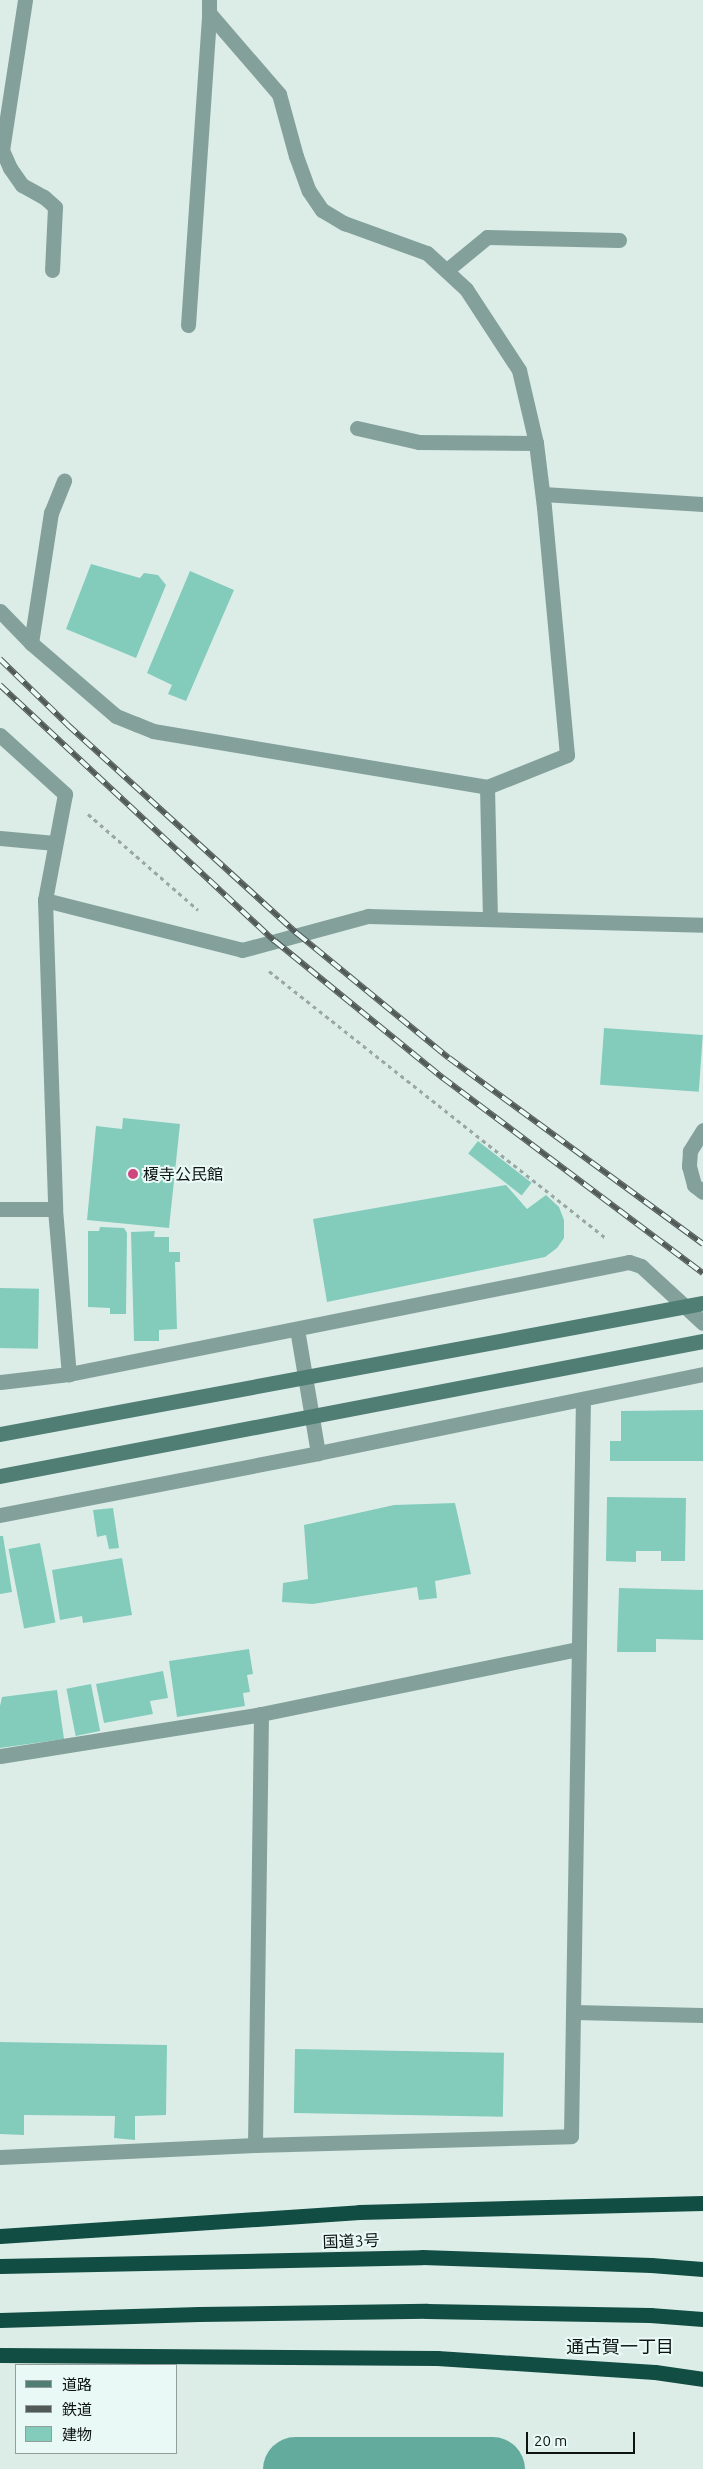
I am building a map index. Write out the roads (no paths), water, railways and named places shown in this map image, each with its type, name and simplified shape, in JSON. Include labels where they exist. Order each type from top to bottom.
[{"type":"highway","points":[[0,2236],[359,2212],[703,2203]]},
{"type":"highway","name":"国道3号","points":[[0,2266],[422,2257],[651,2265],[703,2269]]},
{"type":"highway","points":[[0,2320],[199,2314],[426,2311],[650,2315],[703,2319]]},
{"type":"highway","points":[[0,2355],[437,2358],[654,2372],[703,2379]]},
{"type":"street","points":[[25,0],[2,150],[10,168],[22,184],[44,197],[55,207],[52,270]]},
{"type":"street","points":[[0,612],[31,643],[116,716],[153,731],[486,787],[568,755],[543,494],[536,443],[519,370],[466,289],[427,253],[344,223],[322,210],[306,182],[279,94],[209,6]]},
{"type":"street","points":[[188,325],[209,6]]},
{"type":"street","points":[[447,270],[487,237],[620,240]]},
{"type":"street","points":[[357,428],[419,442],[536,443]]},
{"type":"street","points":[[31,643],[51,513],[64,481]]},
{"type":"street","points":[[543,494],[703,504]]},
{"type":"street","points":[[0,734],[65,794],[45,900],[55,1209],[69,1374]]},
{"type":"street","points":[[486,787],[490,918]]},
{"type":"street","points":[[0,838],[55,842]]},
{"type":"street","points":[[45,900],[242,950],[368,916],[703,925]]},
{"type":"street","points":[[703,1130],[690,1151],[689,1166],[694,1185],[703,1192]]},
{"type":"street","points":[[0,1209],[55,1209]]},
{"type":"street","points":[[0,1382],[69,1374],[629,1262],[642,1266],[703,1323]]},
{"type":"street","points":[[0,1434],[703,1303]]},
{"type":"street","points":[[296,1329],[318,1453]]},
{"type":"street","points":[[0,1476],[703,1341]]},
{"type":"street","points":[[0,1515],[583,1400],[703,1374]]},
{"type":"street","points":[[0,2157],[256,2145],[571,2136],[583,1400]]},
{"type":"street","points":[[0,1756],[261,1714],[578,1649]]},
{"type":"street","points":[[256,2145],[261,1714]]},
{"type":"street","points":[[574,2012],[703,2015]]},
{"type":"waterway","points":[[295,2469],[492,2469]]},
{"type":"railway","points":[[0,659],[68,725],[298,934],[449,1058],[703,1244]]},
{"type":"railway","points":[[0,685],[275,941],[443,1078],[703,1273]]},
{"type":"place","name":"榎寺公民館","points":[[133,1174]]},
{"type":"district","name":"通古賀一丁目","points":[[620,2346]]}]
